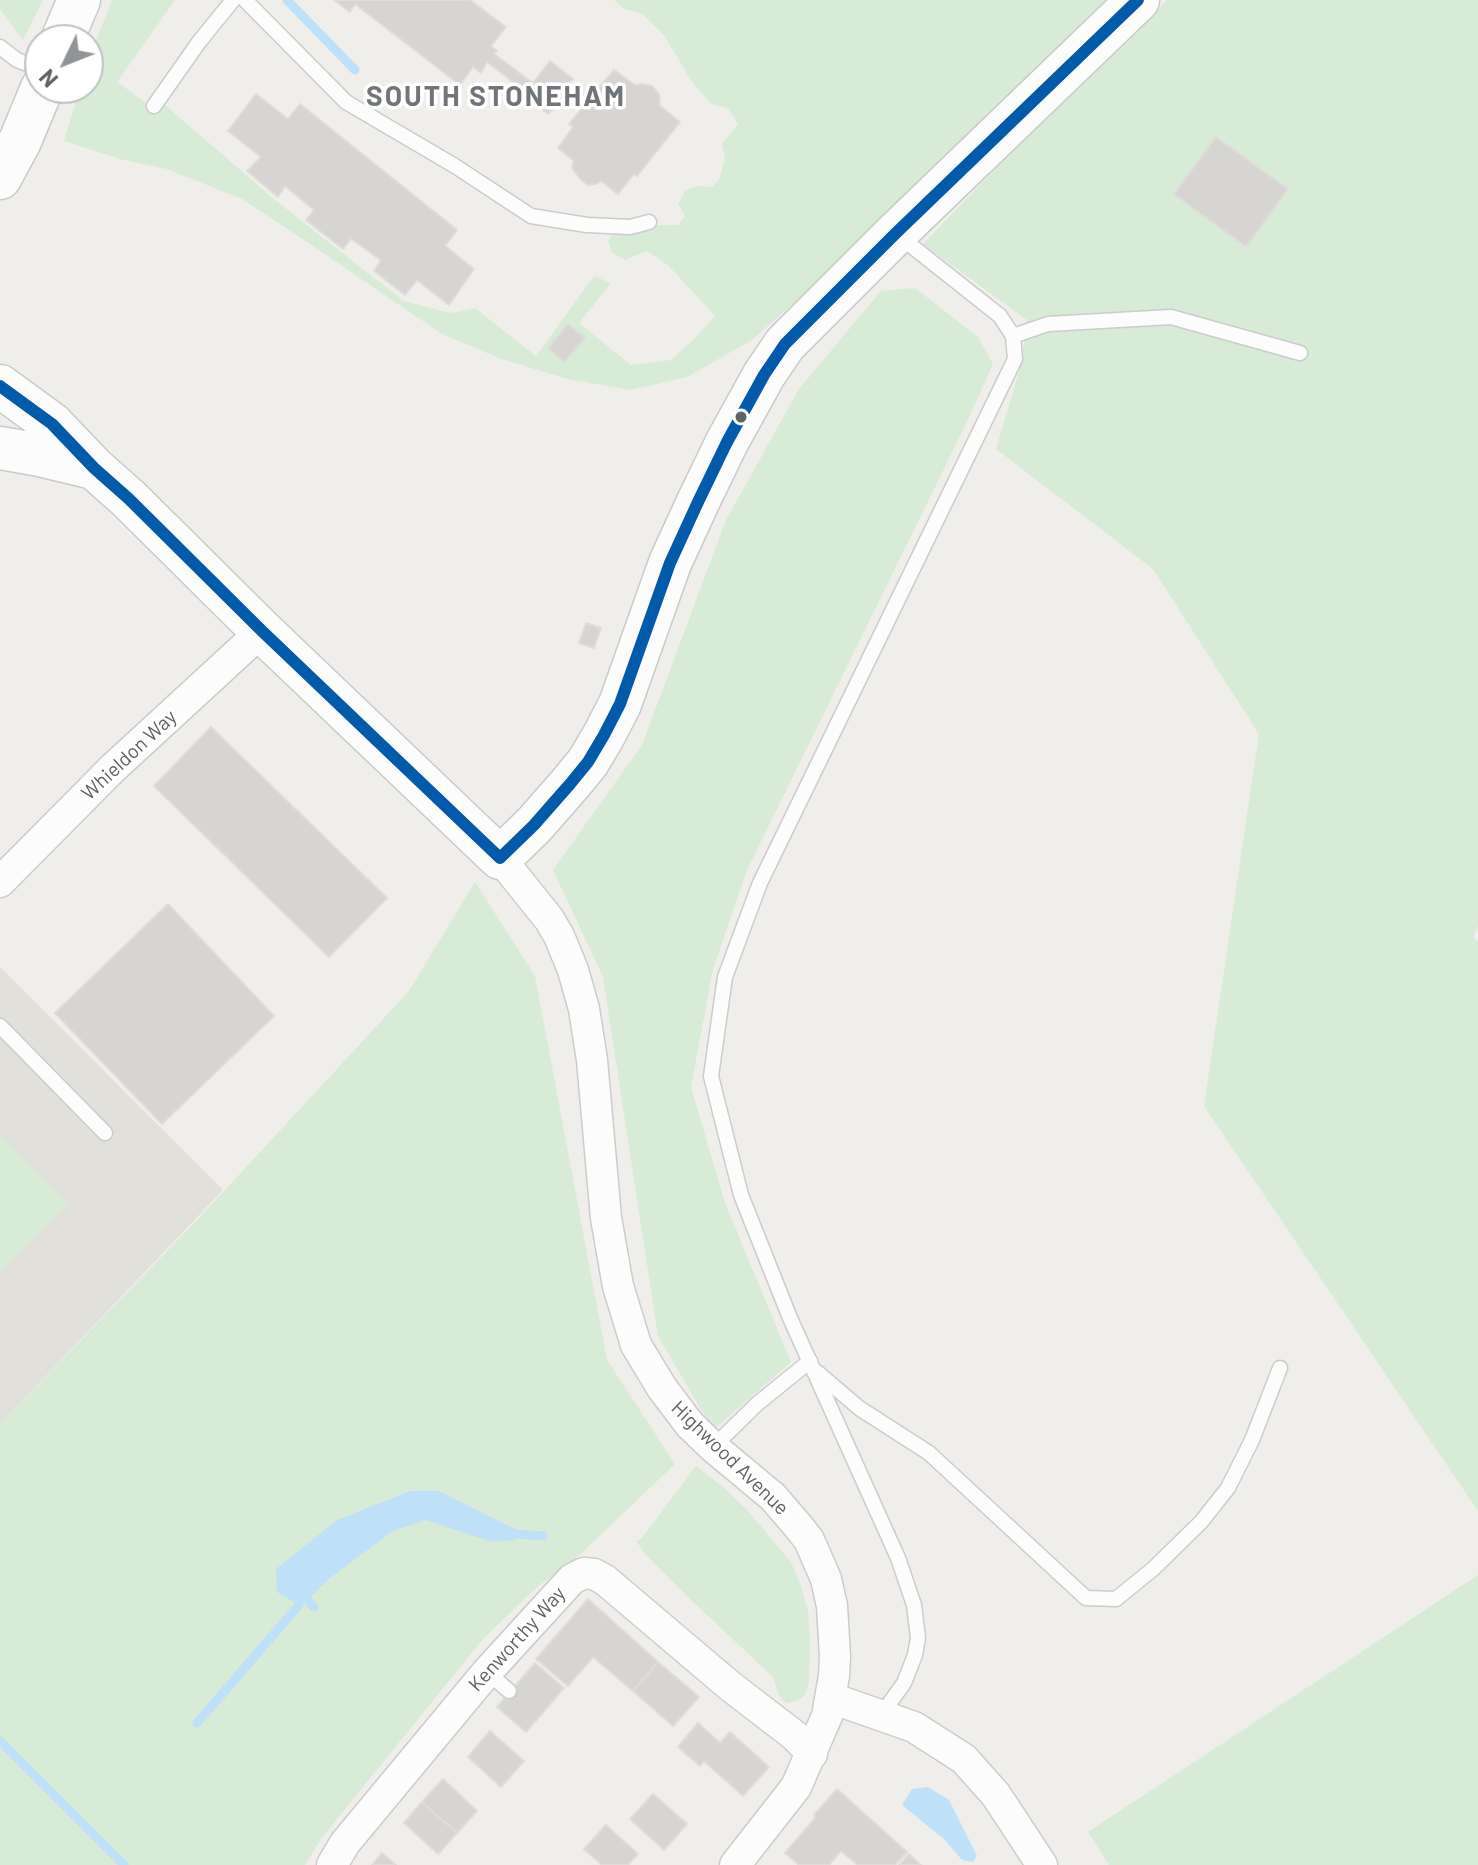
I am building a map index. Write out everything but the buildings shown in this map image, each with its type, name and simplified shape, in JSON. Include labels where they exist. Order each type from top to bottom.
[{"type":"street","points":[[69,24],[79,0]]},
{"type":"street","points":[[0,386],[52,424],[262,631],[500,858],[534,825],[588,762],[613,719],[670,563],[721,454],[764,375],[785,344],[1138,0]]},
{"type":"street","points":[[0,178],[35,104]]},
{"type":"street","points":[[0,448],[94,468]]},
{"type":"street","name":"Whieldon Way","points":[[0,882],[104,777],[262,631]]},
{"type":"street","name":"Highwood Avenue","points":[[500,858],[559,936],[584,1009],[592,1060],[606,1218],[618,1286],[636,1345],[672,1403],[690,1425],[773,1497],[809,1540],[826,1579],[834,1618],[835,1656],[827,1716],[790,1797],[735,1865]]},
{"type":"street","name":"Kenworthy Way","points":[[332,1865],[345,1843],[498,1682],[572,1579],[584,1573],[605,1580],[730,1686],[795,1736],[812,1754]]},
{"type":"street","points":[[831,1698],[914,1727],[964,1759],[996,1795],[1042,1865]]},
{"type":"lane","points":[[154,106],[233,0]]},
{"type":"lane","points":[[245,0],[346,102],[455,166],[531,216],[587,225],[630,227],[649,222]]},
{"type":"lane","points":[[0,47],[24,63]]},
{"type":"lane","points":[[881,1715],[904,1683],[915,1655],[918,1638],[909,1585],[790,1318],[741,1195],[711,1076],[725,977],[760,883],[1015,359],[1013,336],[1000,316],[896,233]]},
{"type":"lane","points":[[1013,336],[1048,324],[1171,317],[1300,353]]},
{"type":"lane","points":[[0,1026],[105,1133]]},
{"type":"lane","points":[[812,1365],[859,1408],[929,1453],[1086,1598],[1116,1599],[1153,1569],[1201,1522],[1228,1488],[1252,1440],[1280,1368]]},
{"type":"lane","points":[[713,1447],[757,1404],[812,1365]]},
{"type":"shaded area","points":[[0,967],[223,1190],[0,1424]]},
{"type":"green space","points":[[0,0],[43,0],[31,24],[24,24],[23,40],[0,9]]},
{"type":"green space","points":[[112,0],[175,0],[117,82],[156,110],[164,104],[275,200],[404,301],[451,313],[475,308],[536,356],[594,276],[611,283],[579,323],[631,365],[671,360],[715,316],[668,265],[647,251],[625,260],[612,253],[608,241],[613,231],[633,232],[656,225],[678,225],[685,216],[678,204],[685,191],[697,186],[712,187],[719,180],[725,157],[722,144],[738,124],[728,108],[711,104],[692,82],[664,35],[642,14],[624,9],[614,0],[1115,0],[823,277],[752,340],[687,377],[631,390],[567,379],[499,358],[442,334],[242,199],[167,169],[120,159],[64,141],[75,104],[104,104],[103,24]]},
{"type":"green space","points":[[1167,0],[1478,0],[1478,926],[1473,937],[1478,942],[1478,1511],[1204,1106],[1259,734],[1153,569],[996,449],[1021,365],[1027,320],[923,244],[1046,117]]},
{"type":"green space","points":[[915,288],[978,337],[993,364],[747,870],[713,969],[691,1087],[725,1203],[791,1362],[713,1430],[658,1336],[603,977],[553,870],[642,745],[726,520],[799,389],[881,291]]},
{"type":"green space","points":[[475,882],[535,976],[607,1360],[675,1464],[569,1565],[538,1586],[483,1639],[320,1840],[305,1865],[0,1865],[0,1424],[200,1217],[409,991]]},
{"type":"green space","points":[[0,1134],[69,1204],[0,1272]]},
{"type":"green space","points":[[696,1466],[747,1510],[791,1562],[808,1612],[810,1641],[809,1682],[805,1695],[799,1700],[783,1701],[774,1678],[689,1598],[636,1541],[642,1538]]},
{"type":"green space","points":[[1478,1575],[1478,1865],[1109,1865],[1088,1832]]},
{"type":"water","points":[[410,1491],[439,1491],[517,1530],[515,1540],[492,1542],[426,1520],[393,1531],[330,1578],[301,1606],[277,1592],[276,1569],[337,1520]]},
{"type":"water","points":[[928,1787],[949,1800],[977,1856],[973,1862],[962,1860],[944,1839],[902,1805],[912,1789]]},
{"type":"waterway","points":[[287,0],[355,70]]},
{"type":"waterway","points":[[516,1534],[543,1536]]},
{"type":"waterway","points":[[307,1600],[314,1607]]},
{"type":"waterway","points":[[197,1723],[299,1605]]},
{"type":"waterway","points":[[0,1741],[124,1865]]},
{"type":"transit line","points":[[500,858],[570,784],[604,735],[620,704],[670,563],[698,502],[727,442],[785,344],[1138,0]]},
{"type":"transit line","points":[[0,386],[52,424],[262,631],[500,858]]},
{"type":"district","name":"SOUTH STONEHAM","points":[[496,97]]}]
